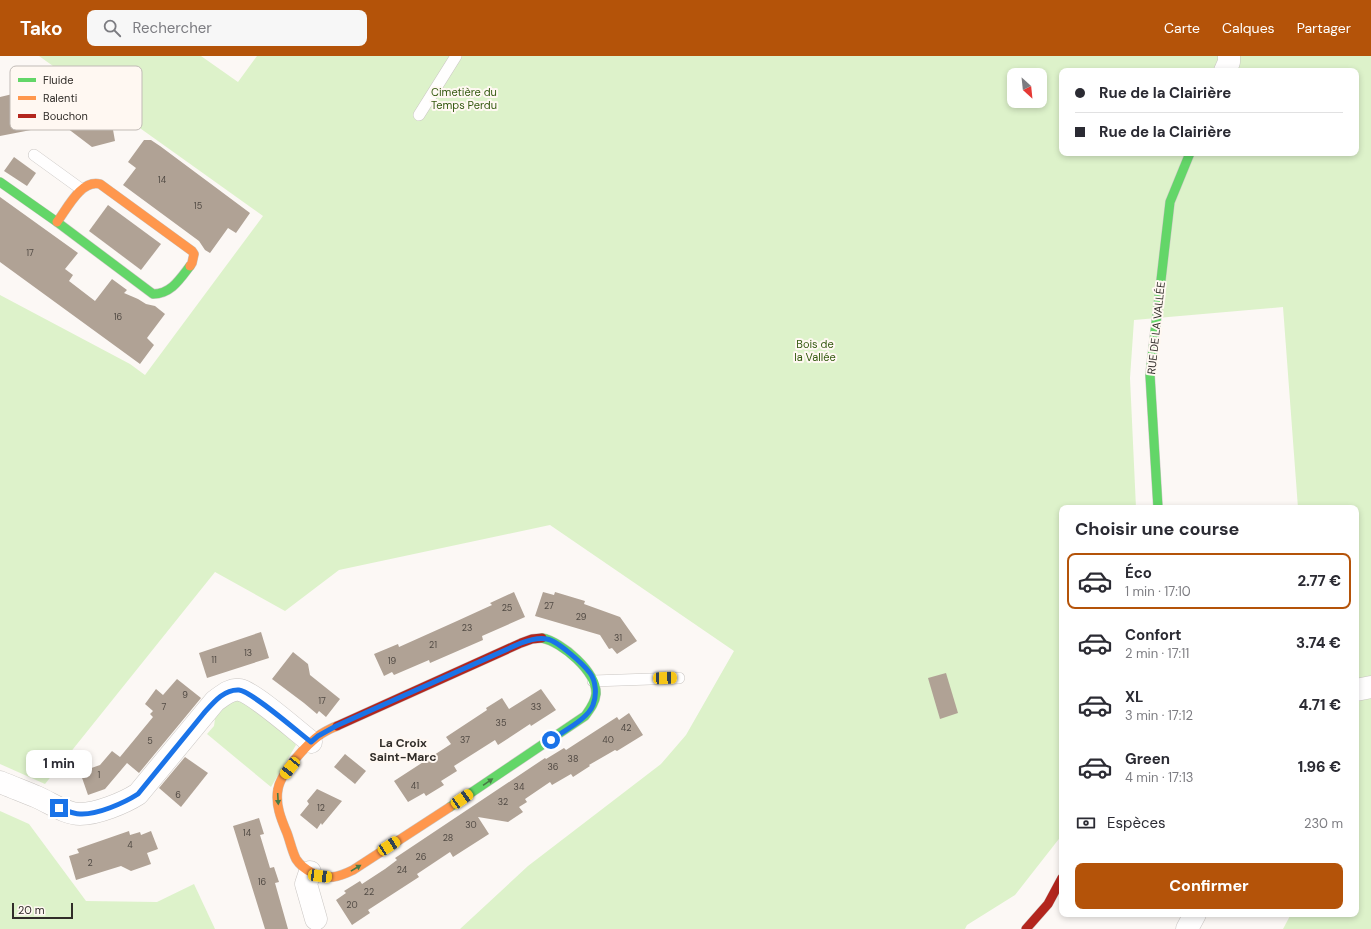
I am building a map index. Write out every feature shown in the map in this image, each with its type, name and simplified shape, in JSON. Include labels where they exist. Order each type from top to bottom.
[{"type":"street","points":[[1226,68],[1230,56]]},
{"type":"street","name":"RUE DE LA VALLÉE","points":[[1158,505],[1150,375],[1170,202],[1189,156]]},
{"type":"street","points":[[0,182],[154,294],[159,295],[169,291],[192,263],[194,254],[192,251],[100,184],[92,183],[81,189],[57,222]]},
{"type":"street","points":[[532,639],[549,639],[564,648],[590,673],[594,681],[594,705],[584,716],[570,727],[352,870],[332,877],[320,876],[310,872],[296,858],[280,814],[278,801],[280,783],[311,742],[318,736],[532,639]]},
{"type":"street","points":[[1359,689],[1371,687]]},
{"type":"street","points":[[0,782],[38,797],[72,813],[86,814],[99,811],[127,800],[138,794],[215,701],[234,690],[239,690],[254,697],[311,742]]},
{"type":"street","points":[[310,872],[306,884],[316,919]]},
{"type":"street","points":[[1026,929],[1048,904],[1059,884]]},
{"type":"street","points":[[1187,929],[1193,917]]},
{"type":"lane","points":[[419,115],[456,56]]},
{"type":"lane","points":[[34,155],[81,189]]},
{"type":"lane","points":[[594,681],[679,678]]},
{"type":"green space","name":"Bois de la Vallée","points":[[39,56],[201,56],[238,82],[257,56],[1371,56],[1371,929],[1283,929],[1289,917],[1359,917],[1359,505],[1298,505],[1283,307],[1134,320],[1130,378],[1136,505],[1059,505],[1059,839],[1015,895],[967,925],[965,929],[460,929],[528,866],[661,764],[686,735],[734,651],[550,525],[339,570],[285,611],[215,572],[45,784],[0,764],[0,295],[130,364],[145,375],[263,216],[142,130],[142,66],[53,66]]},
{"type":"green space","points":[[245,700],[291,737],[296,745],[271,787],[207,734],[214,726],[216,712],[226,702]]},
{"type":"green space","points":[[0,811],[29,824],[86,901],[157,902],[194,884],[215,929],[0,929]]},
{"type":"building","points":[[10,95],[10,130],[31,130],[0,136],[0,97]]},
{"type":"building","points":[[70,130],[113,130],[115,141],[92,147]]},
{"type":"building","points":[[144,140],[151,140],[160,146],[250,213],[236,233],[228,228],[210,253],[205,250],[199,241],[123,185],[136,168],[128,162]]},
{"type":"building","points":[[14,157],[36,173],[27,186],[4,171]]},
{"type":"building","points":[[0,197],[78,253],[65,269],[73,275],[69,281],[95,301],[112,279],[127,290],[124,293],[146,304],[155,306],[165,314],[147,338],[154,345],[140,364],[0,262]]},
{"type":"building","points":[[108,205],[161,244],[141,270],[89,231]]},
{"type":"building","points":[[514,592],[525,617],[482,636],[483,640],[430,663],[429,660],[394,675],[392,672],[384,676],[374,654],[398,644],[399,647],[492,605],[490,603]]},
{"type":"building","points":[[543,592],[554,595],[555,592],[585,601],[584,604],[620,617],[637,641],[617,654],[612,648],[609,649],[600,635],[535,616]]},
{"type":"building","points":[[261,632],[269,658],[207,678],[199,653]]},
{"type":"building","points":[[293,652],[308,664],[310,675],[340,699],[326,717],[319,711],[317,714],[272,679]]},
{"type":"building","points":[[946,673],[958,713],[940,719],[928,678]]},
{"type":"building","points":[[177,679],[201,698],[139,773],[127,763],[105,789],[88,795],[80,772],[100,765],[112,751],[120,757],[153,717],[150,714],[153,711],[145,704],[156,689],[163,695]]},
{"type":"building","points":[[541,689],[556,710],[531,726],[530,724],[498,745],[495,740],[454,766],[457,771],[441,781],[444,785],[426,796],[424,793],[408,802],[394,781],[451,744],[446,737],[487,710],[486,708],[502,698],[509,709]]},
{"type":"building","points":[[629,713],[643,735],[617,751],[615,750],[589,765],[590,766],[573,777],[571,774],[552,785],[550,782],[525,799],[527,802],[519,807],[523,812],[508,822],[478,817],[489,834],[453,857],[450,852],[417,874],[419,877],[368,910],[370,913],[352,925],[336,900],[346,893],[344,891],[360,881],[362,884],[385,869],[397,860],[395,858],[545,758],[546,759],[564,748],[566,750],[617,717],[619,720]]},
{"type":"building","points":[[345,754],[366,771],[355,784],[334,767]]},
{"type":"building","points":[[185,757],[208,773],[181,807],[159,788]]},
{"type":"building","points":[[317,789],[342,801],[317,829],[300,815],[309,804],[307,801]]},
{"type":"building","points":[[259,818],[264,834],[260,835],[270,868],[274,867],[279,882],[275,883],[288,929],[265,929],[233,826]]},
{"type":"building","points":[[129,831],[130,835],[140,832],[141,835],[151,831],[158,849],[147,853],[151,864],[131,871],[121,866],[76,880],[69,856],[79,853],[77,849]]},
{"type":"traffic: fast","points":[[1158,505],[1150,375],[1170,202],[1189,156]]},
{"type":"traffic: fast","points":[[0,182],[57,222],[153,294],[170,289],[179,281],[190,266]]},
{"type":"traffic: fast","points":[[450,807],[585,716],[592,706],[596,694],[595,685],[585,668],[577,659],[559,645],[542,638]]},
{"type":"traffic: slow","points":[[57,222],[81,190],[93,184],[100,184],[192,251],[194,254],[190,266]]},
{"type":"traffic: slow","points":[[337,726],[321,734],[302,751],[289,767],[280,782],[278,789],[277,800],[279,811],[293,853],[299,863],[307,870],[317,875],[328,877],[336,877],[353,870],[450,807]]},
{"type":"traffic: jam","points":[[337,726],[521,643],[532,639],[542,638]]},
{"type":"traffic: jam","points":[[1026,929],[1048,904],[1059,884]]},
{"type":"district","name":"La Croix Saint-Marc","points":[[403,750]]},
{"type":"route","points":[[59,808],[72,813],[86,814],[99,811],[132,798],[138,794],[215,701],[234,690],[245,692],[254,697],[311,742],[318,736],[336,726],[532,639],[549,639],[564,648],[590,673],[594,681],[594,705],[590,711],[577,723],[551,740]]},
{"type":"park label","name":"Cimetière du Temps Perdu","points":[[464,98]]}]
